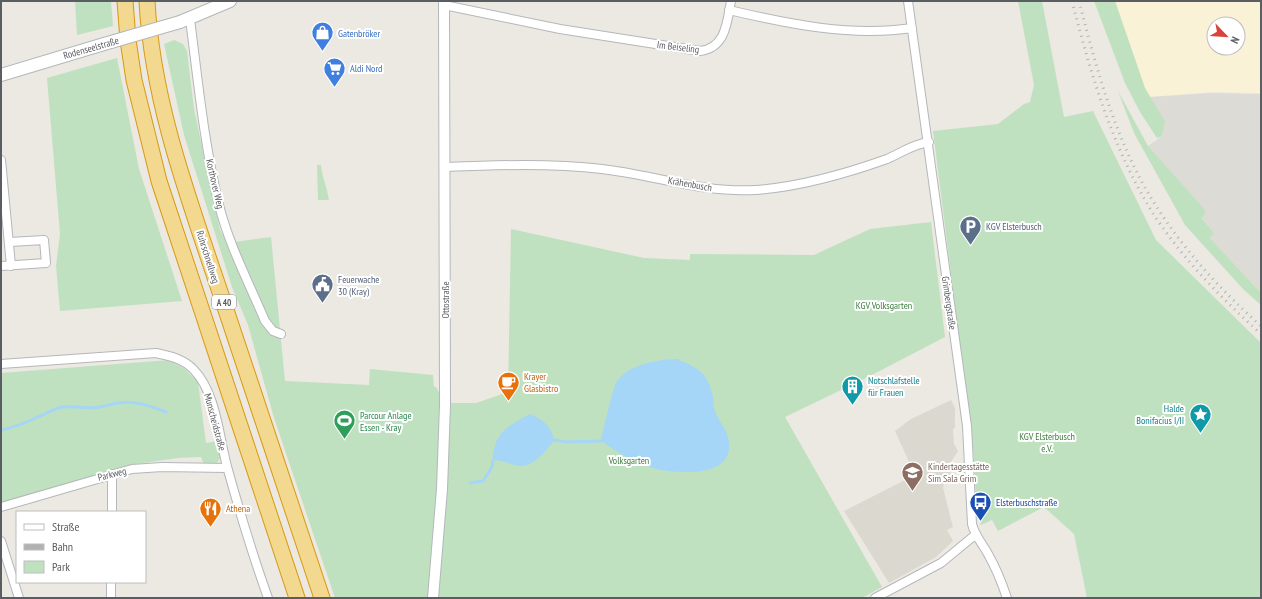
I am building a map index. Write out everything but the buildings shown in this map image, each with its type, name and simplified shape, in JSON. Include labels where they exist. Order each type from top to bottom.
[{"type":"highway","name":"A 40","points":[[125,1],[134,80],[159,181],[297,598]]},
{"type":"highway","name":"Ruhrschnellweg","points":[[147,1],[156,74],[170,131],[200,230],[322,598]]},
{"type":"main road","points":[[185,20],[230,1]]},
{"type":"main road","name":"Rodenseelstraße","points":[[1,75],[185,20]]},
{"type":"street","name":"Im Beiseling","points":[[444,3],[560,29],[700,51],[712,48],[721,40],[725,33],[731,1]]},
{"type":"street","name":"Grimbergstraße","points":[[908,1],[967,426],[970,508],[975,535],[988,553],[996,568],[1007,598]]},
{"type":"street","name":"Ottostraße","points":[[433,598],[442,483],[445,405],[444,3]]},
{"type":"street","points":[[729,10],[773,20],[817,26],[864,30],[912,28]]},
{"type":"street","name":"Korthover Weg","points":[[185,20],[206,144],[219,206],[231,239],[265,320],[273,331],[281,334]]},
{"type":"street","name":"Krähenbusch","points":[[445,167],[555,166],[601,169],[645,175],[694,187],[731,191],[756,190],[843,174],[888,158],[920,143],[928,142]]},
{"type":"street","points":[[1,160],[10,242],[11,266]]},
{"type":"street","points":[[1,266],[46,263],[44,240],[10,242]]},
{"type":"street","name":"Munscheidstraße","points":[[1,364],[156,353],[172,356],[186,362],[195,370],[210,396],[227,468],[246,535],[268,598]]},
{"type":"street","name":"Parkweg","points":[[1,507],[112,474],[150,468],[227,468]]},
{"type":"street","points":[[112,474],[112,511]]},
{"type":"street","points":[[875,598],[941,563],[975,535]]},
{"type":"street","points":[[1,541],[19,598]]},
{"type":"street","points":[[111,583],[111,598]]},
{"type":"shaded area","points":[[1115,1],[1261,1],[1261,93],[1211,92],[1150,97],[1145,88]]},
{"type":"shaded area","points":[[1211,93],[1261,94],[1261,293],[1210,238],[1214,233],[1148,146],[1162,136],[1164,121],[1150,97]]},
{"type":"shaded area","name":"Kindertagesstätte Sim Sala Grim","points":[[951,400],[955,408],[955,428],[953,429],[954,444],[958,451],[949,465],[953,479],[944,482],[943,488],[953,527],[947,530],[953,541],[936,557],[889,583],[844,511],[915,475],[895,431],[911,419]]},
{"type":"green space","points":[[75,1],[111,1],[113,26],[77,35]]},
{"type":"green space","name":"KGV Elsterbusch e.V.","points":[[1018,1],[1042,1],[1064,117],[1093,111],[1156,240],[1261,343],[1261,598],[1087,598],[1074,534],[1044,507],[998,531],[992,520],[981,525],[977,513],[973,448],[933,131],[998,124],[1024,104],[1030,102],[1034,85]]},
{"type":"green space","points":[[1094,1],[1115,1],[1145,88],[1165,121],[1162,136],[1157,138],[1140,112],[1125,83]]},
{"type":"green space","name":"Volksgarten","points":[[174,40],[183,44],[187,51],[194,109],[220,230],[227,243],[271,237],[285,381],[369,385],[370,369],[433,375],[434,387],[436,387],[445,403],[476,403],[508,392],[511,229],[644,258],[690,260],[690,254],[814,255],[870,229],[931,222],[945,337],[866,378],[785,417],[882,587],[862,598],[335,598],[274,418],[248,325],[232,287],[184,135],[164,44]]},
{"type":"green space","points":[[117,58],[139,169],[182,301],[60,311],[56,266],[60,234],[47,78]]},
{"type":"green space","points":[[1118,91],[1148,146],[1206,211],[1202,218],[1214,233],[1210,238],[1261,293],[1261,305],[1243,289],[1185,225],[1134,133]]},
{"type":"green space","points":[[317,165],[321,165],[329,200],[318,200]]},
{"type":"green space","points":[[169,360],[185,369],[198,382],[206,443],[217,441],[221,456],[217,463],[204,465],[201,457],[178,458],[129,465],[1,504],[1,373]]},
{"type":"water","points":[[677,359],[690,365],[704,375],[713,395],[716,414],[725,429],[729,440],[728,454],[722,462],[713,468],[689,472],[662,470],[641,464],[601,441],[617,381],[629,370],[637,366],[661,360]]},
{"type":"water","points":[[530,414],[543,421],[551,430],[554,440],[548,448],[535,461],[525,466],[493,460],[496,443],[499,436],[509,426]]},
{"type":"waterway","points":[[1,430],[20,425],[63,407],[94,408],[115,403],[130,402],[166,412]]},
{"type":"waterway","points":[[554,440],[567,442],[601,441]]},
{"type":"waterway","points":[[470,483],[483,481],[492,467],[493,460]]},
{"type":"railway","points":[[1072,1],[1095,84],[1115,138],[1139,190],[1154,215],[1190,263],[1217,292],[1261,334]]},
{"type":"railway","points":[[1079,1],[1091,48],[1113,117],[1143,184],[1181,242],[1227,294],[1261,326]]},
{"type":"place","name":"Gatenbröker","points":[[323,52]]},
{"type":"place","name":"Aldi Nord","points":[[334,88]]},
{"type":"place","name":"KGV Elsterbusch","points":[[971,246]]},
{"type":"place","name":"Feuerwache 30 (Kray)","points":[[322,304]]},
{"type":"place","name":"Krayer Glasbistro","points":[[508,402]]},
{"type":"place","name":"Notschlafstelle für Frauen","points":[[852,406]]},
{"type":"place","name":"Halde Bonifacius I/II","points":[[1200,434]]},
{"type":"place","name":"Parcour Anlage Essen - Kray","points":[[344,440]]},
{"type":"place","name":"Kindertagesstätte Sim Sala Grim","points":[[913,492]]},
{"type":"place","name":"Elsterbuschstraße","points":[[980,522]]},
{"type":"place","name":"Athena","points":[[211,528]]},
{"type":"park label","name":"KGV Volksgarten","points":[[884,305]]}]
